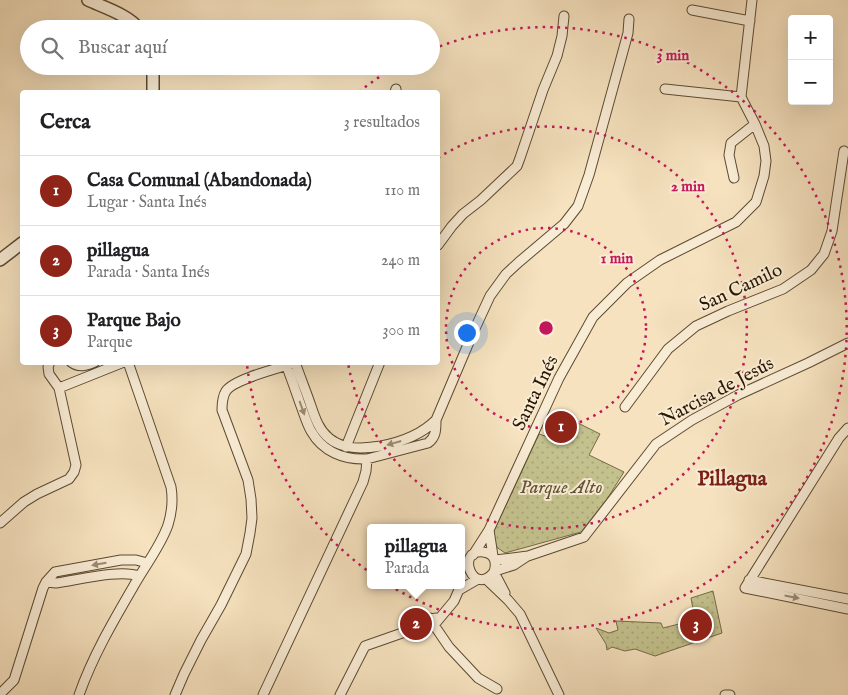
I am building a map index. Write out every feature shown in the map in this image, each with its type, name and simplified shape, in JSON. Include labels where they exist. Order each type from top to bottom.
[{"type":"street","points":[[88,0],[130,20]]},
{"type":"street","points":[[665,89],[741,97],[752,0]]},
{"type":"street","points":[[692,10],[750,21]]},
{"type":"street","points":[[440,243],[463,214],[517,166],[543,90],[558,56],[564,16]]},
{"type":"street","points":[[291,365],[318,425],[333,441],[356,449],[388,445],[428,429],[436,420],[490,296],[506,274],[564,224],[578,206],[589,175],[619,68],[628,33],[628,19]]},
{"type":"street","points":[[153,75],[153,90]]},
{"type":"street","name":"Santa Inés","points":[[473,555],[488,530],[559,378],[593,317],[627,283],[660,260],[736,222],[756,202],[764,176],[766,161],[764,146],[741,97]]},
{"type":"street","points":[[734,178],[728,156],[731,143],[755,124]]},
{"type":"street","name":"San Camilo","points":[[624,407],[668,349],[696,326],[783,289],[811,270],[824,254],[832,232],[844,152]]},
{"type":"street","points":[[0,260],[20,245]]},
{"type":"street","name":"Narcisa de Jesús","points":[[494,558],[528,556],[584,537],[656,444],[692,420],[738,395],[808,364],[848,343]]},
{"type":"street","points":[[0,522],[24,502],[69,479],[74,472],[76,465],[75,456],[59,388],[49,374],[49,365]]},
{"type":"street","points":[[59,388],[116,365]]},
{"type":"street","points":[[79,695],[103,640],[162,537],[168,524],[173,497],[129,365]]},
{"type":"street","points":[[175,695],[201,640],[246,554],[250,533],[252,509],[248,480],[222,410],[223,397],[226,391],[237,383],[284,365]]},
{"type":"street","points":[[291,365],[310,431],[319,442],[332,452],[345,458],[367,459],[428,443],[436,431],[436,420]]},
{"type":"street","points":[[346,447],[379,365]]},
{"type":"street","points":[[747,584],[839,438],[848,428]]},
{"type":"street","points":[[263,695],[364,482],[367,459]]},
{"type":"street","points":[[488,530],[496,565],[495,572],[508,600]]},
{"type":"street","points":[[465,574],[470,558],[473,555],[486,552],[494,558]]},
{"type":"street","points":[[465,585],[491,576],[495,572],[514,565],[528,556]]},
{"type":"street","points":[[0,694],[14,680],[43,588],[55,572],[121,560],[136,560],[147,563]]},
{"type":"street","points":[[468,567],[471,574],[482,579],[508,600],[520,614],[560,695]]},
{"type":"street","points":[[46,582],[56,583],[121,573],[139,576]]},
{"type":"street","points":[[747,584],[848,599]]},
{"type":"street","points":[[747,584],[848,608]]},
{"type":"street","points":[[340,695],[365,646],[406,632],[422,631],[441,617],[454,601],[459,589]]},
{"type":"street","points":[[432,622],[449,647],[478,678],[497,690]]},
{"type":"street","points":[[725,695],[730,695]]},
{"type":"green space","name":"Parque Alto","points":[[574,421],[600,434],[589,455],[624,472],[607,499],[581,532],[505,553],[492,544],[494,531],[539,434],[563,442]]},
{"type":"green space","points":[[713,591],[722,633],[655,656],[635,649],[625,651],[612,647],[607,650],[606,644],[596,628],[609,633],[618,630],[616,621],[661,623],[663,628],[695,620],[691,598]]},
{"type":"place","name":"Casa Comunal (Abandonada)","points":[[561,427]]},
{"type":"place","name":"pillagua","points":[[416,624]]},
{"type":"place","name":"Parque Bajo","points":[[696,625]]},
{"type":"district","name":"Pillagua","points":[[732,479]]}]
